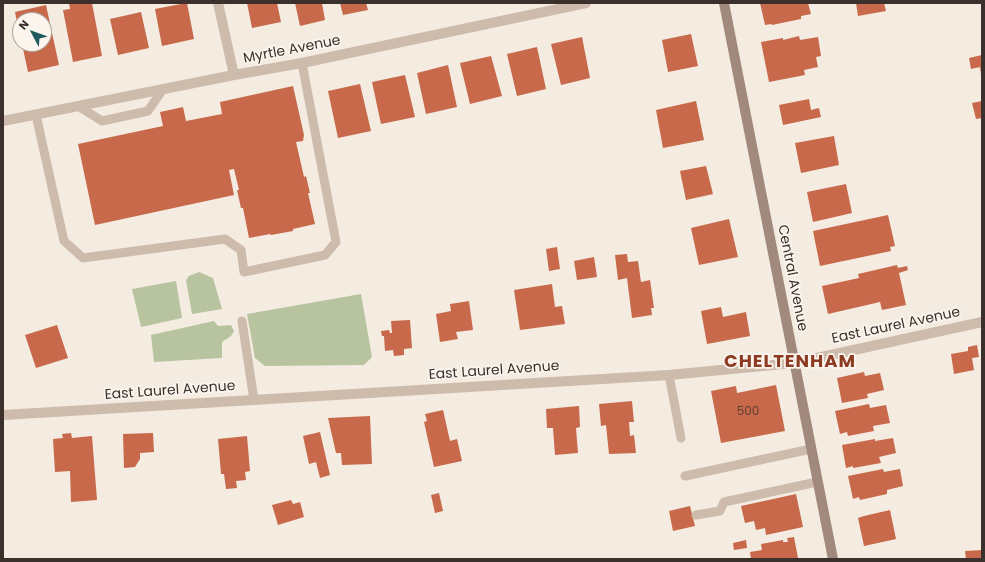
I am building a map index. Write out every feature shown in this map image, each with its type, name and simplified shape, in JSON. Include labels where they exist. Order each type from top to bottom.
[{"type":"main road","name":"Central Avenue","points":[[724,3],[833,559]]},
{"type":"street","points":[[218,3],[234,75]]},
{"type":"street","name":"Myrtle Avenue","points":[[3,121],[302,63],[586,3]]},
{"type":"street","name":"East Laurel Avenue","points":[[3,416],[669,374],[794,363],[982,322]]},
{"type":"lane","points":[[36,115],[64,241],[83,258],[225,239],[241,250],[244,272],[325,255],[336,242],[302,63]]},
{"type":"lane","points":[[78,106],[102,121],[148,111],[163,89]]},
{"type":"lane","points":[[242,321],[254,400]]},
{"type":"lane","points":[[669,374],[681,438]]},
{"type":"lane","points":[[685,476],[811,450]]},
{"type":"lane","points":[[696,515],[720,511],[724,502],[817,482]]},
{"type":"green space","points":[[199,272],[213,278],[222,309],[192,314],[186,280],[189,276]]},
{"type":"green space","points":[[176,281],[182,318],[141,327],[132,289]]},
{"type":"green space","points":[[361,294],[372,357],[364,365],[265,366],[255,358],[247,314]]},
{"type":"green space","points":[[214,321],[218,326],[231,325],[234,331],[231,336],[222,342],[222,358],[154,362],[151,335]]},
{"type":"building","points":[[69,3],[92,3],[102,56],[73,62],[63,10],[70,9]]},
{"type":"building","points":[[187,3],[194,39],[162,46],[155,9]]},
{"type":"building","points":[[247,3],[277,3],[281,22],[252,28]]},
{"type":"building","points":[[295,3],[322,3],[325,20],[300,26]]},
{"type":"building","points":[[340,3],[366,3],[368,10],[343,15]]},
{"type":"building","points":[[760,3],[808,3],[811,14],[801,16],[801,19],[765,25]]},
{"type":"building","points":[[856,3],[884,3],[886,11],[858,16]]},
{"type":"building","points":[[46,5],[48,12],[15,12]]},
{"type":"building","points":[[141,12],[149,48],[118,55],[110,19]]},
{"type":"building","points":[[52,33],[59,65],[28,72],[24,52],[52,52]]},
{"type":"building","points":[[691,34],[698,66],[668,72],[662,40]]},
{"type":"building","points":[[799,36],[800,40],[818,37],[821,56],[816,57],[818,67],[804,70],[805,75],[769,82],[761,42],[783,38],[783,40]]},
{"type":"building","points":[[582,37],[590,78],[561,85],[551,44]]},
{"type":"building","points":[[537,47],[546,89],[517,96],[507,54]]},
{"type":"building","points":[[982,55],[981,74],[980,67],[971,69],[969,58]]},
{"type":"building","points":[[491,56],[502,96],[470,104],[460,63]]},
{"type":"building","points":[[448,65],[457,107],[426,114],[417,73]]},
{"type":"building","points":[[405,75],[415,117],[381,124],[372,82]]},
{"type":"building","points":[[360,84],[371,131],[338,138],[328,91]]},
{"type":"building","points":[[293,86],[304,135],[303,141],[296,142],[304,177],[306,176],[310,193],[308,193],[315,224],[293,229],[293,231],[249,238],[243,208],[241,208],[237,190],[239,190],[234,169],[229,170],[234,195],[95,225],[78,144],[163,126],[160,112],[183,107],[186,121],[222,114],[220,102]]},
{"type":"building","points":[[809,99],[811,110],[819,108],[821,117],[783,125],[779,105]]},
{"type":"building","points":[[696,101],[704,140],[663,148],[656,110]]},
{"type":"building","points":[[982,101],[982,118],[976,119],[972,103]]},
{"type":"building","points":[[834,136],[839,165],[801,173],[795,143]]},
{"type":"building","points":[[706,166],[713,194],[686,200],[680,171]]},
{"type":"building","points":[[846,184],[852,213],[813,222],[807,192]]},
{"type":"building","points":[[888,215],[895,246],[890,247],[891,251],[820,266],[813,231]]},
{"type":"building","points":[[729,219],[738,257],[699,265],[691,228]]},
{"type":"building","points":[[557,247],[560,269],[549,271],[546,249]]},
{"type":"building","points":[[627,254],[628,262],[638,261],[641,282],[650,280],[654,308],[651,308],[652,315],[632,318],[627,278],[618,280],[615,255]]},
{"type":"building","points":[[594,257],[597,277],[577,280],[574,261]]},
{"type":"building","points":[[897,265],[898,268],[907,266],[908,270],[899,273],[906,305],[882,310],[880,302],[828,314],[822,286],[859,278],[858,274]]},
{"type":"building","points":[[552,284],[555,307],[562,306],[565,324],[520,330],[514,290]]},
{"type":"building","points":[[469,301],[473,330],[456,332],[458,339],[440,342],[436,314],[451,311],[450,304]]},
{"type":"building","points":[[721,307],[723,317],[746,312],[750,336],[707,344],[701,311]]},
{"type":"building","points":[[410,320],[412,348],[404,349],[404,355],[394,356],[393,350],[385,351],[384,336],[382,336],[381,331],[389,330],[390,333],[392,333],[391,321]]},
{"type":"building","points":[[57,325],[68,358],[36,368],[25,335]]},
{"type":"building","points":[[977,345],[979,357],[972,358],[974,370],[954,374],[951,354],[968,351],[968,347]]},
{"type":"building","points":[[864,372],[865,376],[880,373],[884,390],[867,394],[868,398],[842,403],[837,378]]},
{"type":"building","points":[[776,385],[785,431],[721,443],[711,391],[736,386],[737,393]]},
{"type":"building","points":[[632,401],[634,422],[629,422],[630,436],[634,435],[636,453],[609,454],[606,425],[601,426],[599,404]]},
{"type":"building","points":[[869,404],[870,408],[886,405],[890,423],[873,426],[874,431],[848,436],[847,432],[840,434],[835,411]]},
{"type":"building","points":[[579,406],[580,427],[576,428],[578,453],[555,455],[553,428],[547,428],[546,409]]},
{"type":"building","points":[[443,410],[450,441],[457,439],[462,461],[434,467],[424,422],[427,421],[425,414]]},
{"type":"building","points":[[370,416],[372,464],[342,465],[341,453],[336,453],[328,418]]},
{"type":"building","points":[[320,432],[330,475],[320,478],[316,462],[309,464],[303,436]]},
{"type":"building","points":[[71,433],[72,438],[92,436],[97,500],[71,502],[70,471],[55,472],[53,439],[63,438],[62,434]]},
{"type":"building","points":[[153,433],[154,452],[140,453],[140,459],[135,467],[124,468],[123,434]]},
{"type":"building","points":[[247,436],[250,471],[245,472],[246,480],[236,481],[237,488],[226,489],[224,474],[221,474],[218,439]]},
{"type":"building","points":[[893,438],[896,453],[879,457],[881,463],[846,468],[842,445],[875,439],[875,441]]},
{"type":"building","points":[[883,469],[884,472],[900,469],[903,486],[887,490],[887,494],[860,500],[859,497],[853,499],[848,476]]},
{"type":"building","points":[[439,493],[443,511],[435,513],[431,495]]},
{"type":"building","points":[[796,494],[803,527],[766,535],[765,528],[756,530],[754,521],[745,523],[741,506]]},
{"type":"building","points":[[291,500],[293,504],[300,502],[304,517],[278,525],[272,505]]},
{"type":"building","points":[[690,506],[695,526],[673,531],[669,511]]},
{"type":"building","points":[[890,510],[896,539],[864,546],[858,518]]},
{"type":"building","points":[[794,537],[798,558],[751,559],[750,552],[762,550],[761,544],[783,540],[783,542],[788,542],[787,538]]},
{"type":"building","points":[[746,540],[747,548],[734,550],[733,543]]},
{"type":"building","points":[[982,550],[982,559],[966,559],[965,551]]},
{"type":"district","name":"CHELTENHAM","points":[[790,362]]}]
